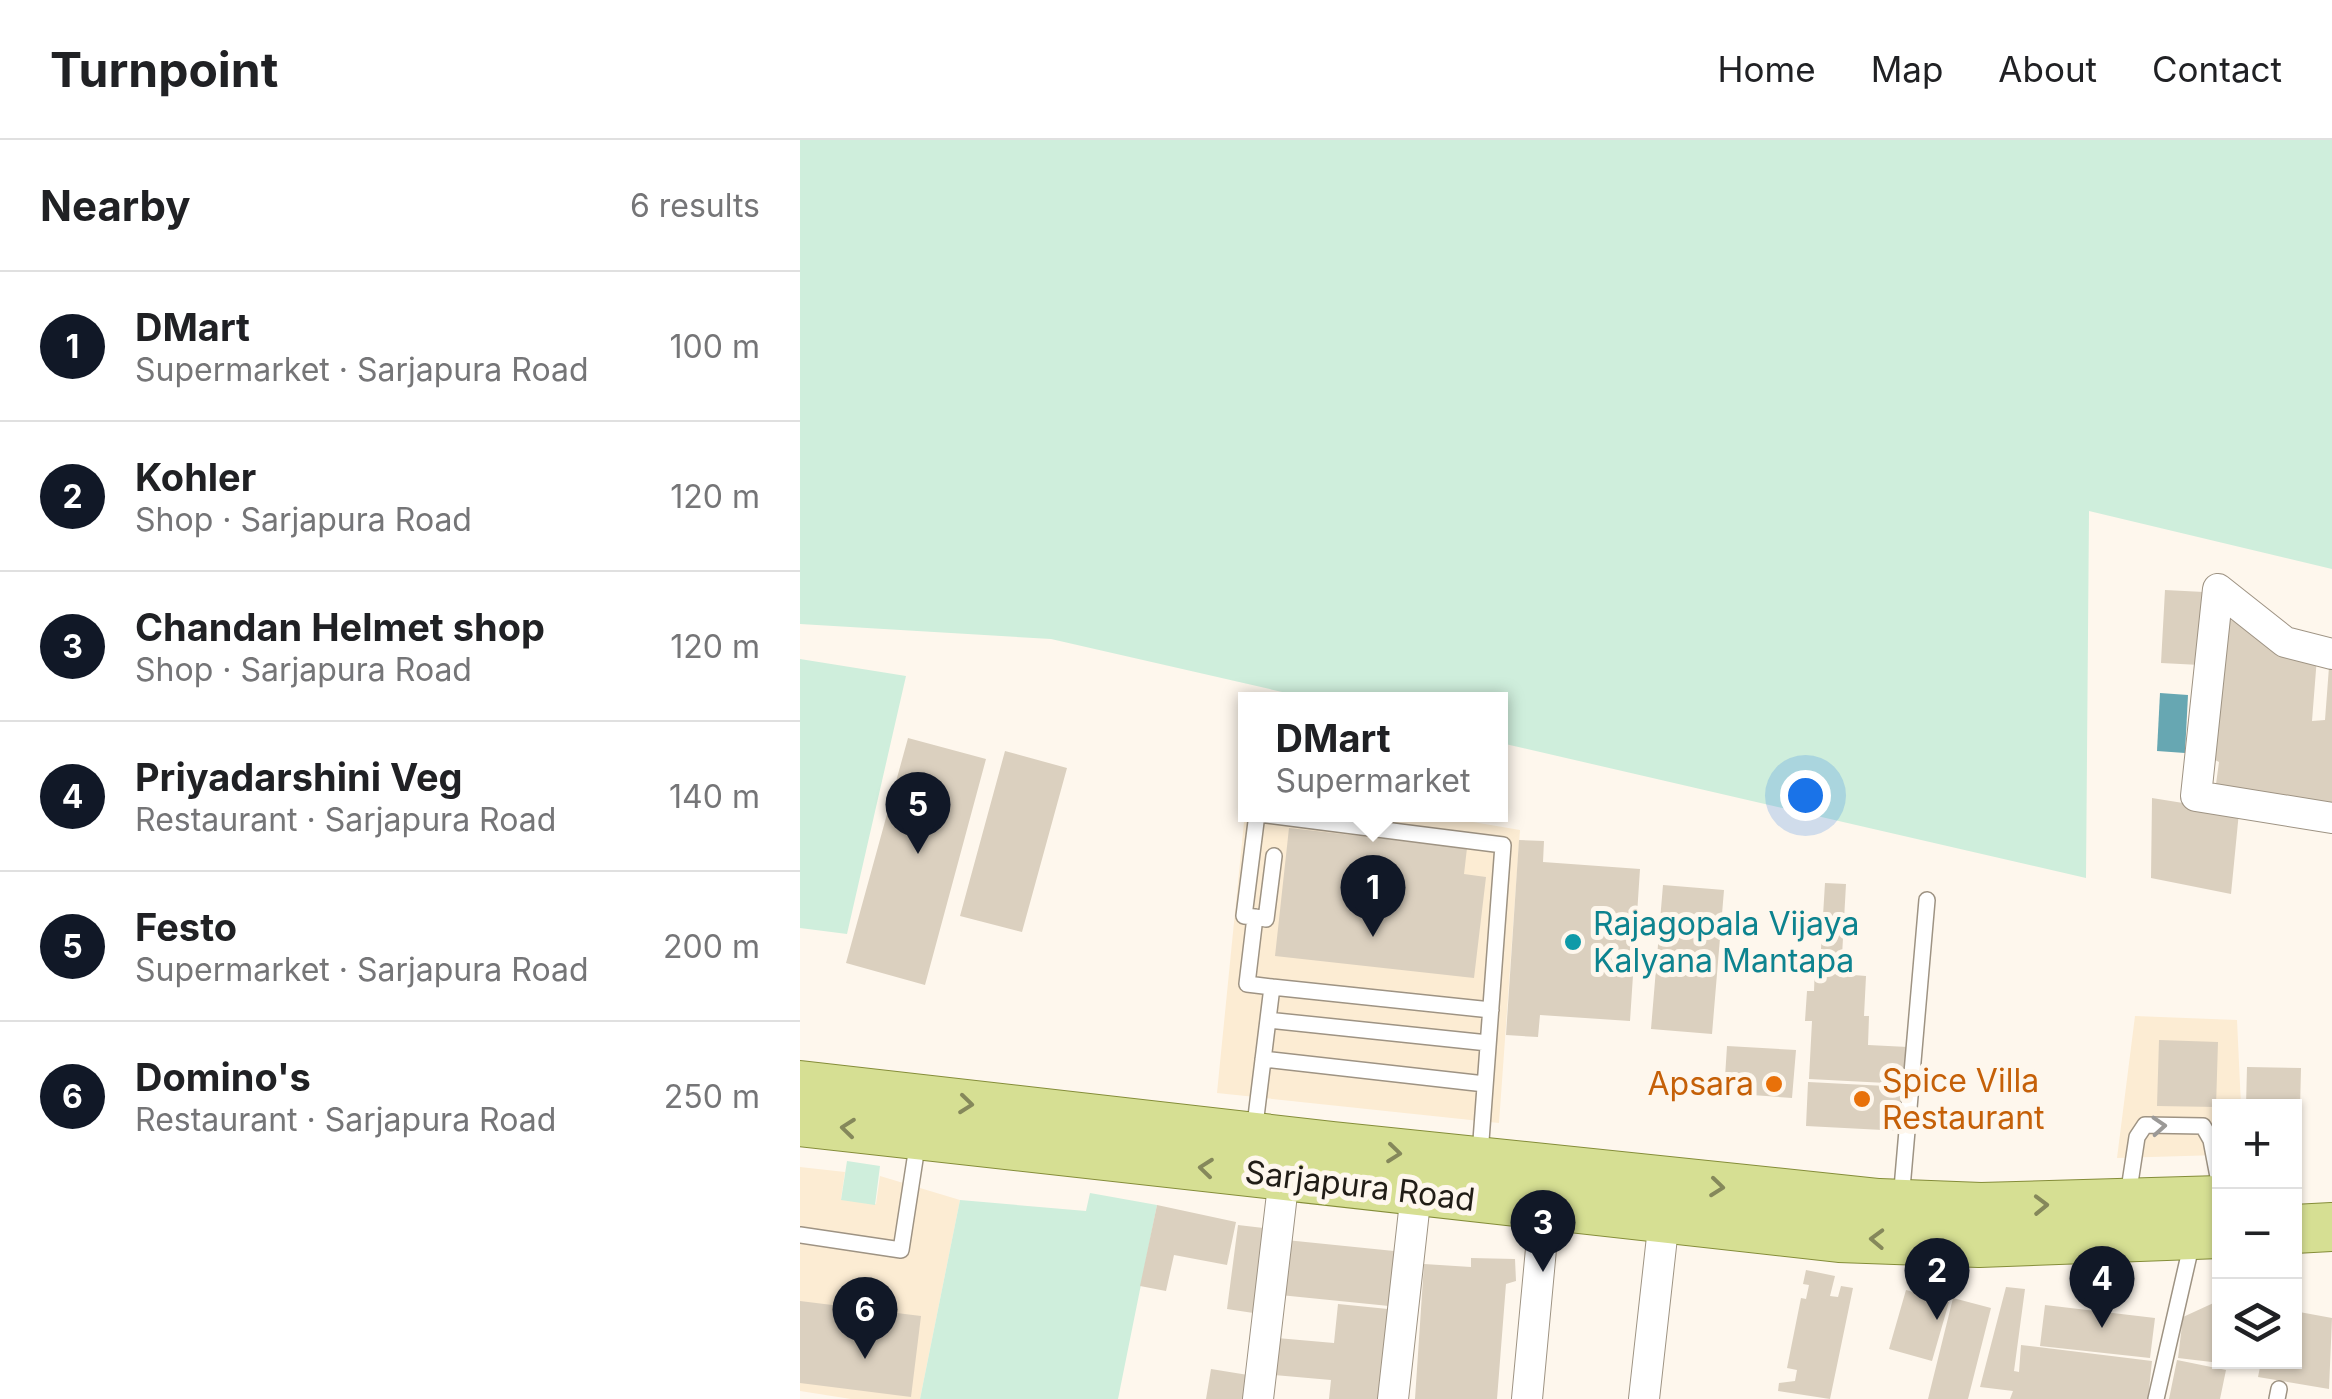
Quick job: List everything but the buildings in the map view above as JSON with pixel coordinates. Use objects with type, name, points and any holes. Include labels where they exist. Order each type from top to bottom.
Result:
[{"type":"main road","name":"Sarjapura Road","points":[[800,1086],[1253,1137],[1315,1168],[1416,1193],[1838,1238],[1980,1225],[2127,1205],[2211,1223]]},
{"type":"main road","name":"Sarjapura Road","points":[[800,1122],[918,1136],[1315,1168],[1479,1162],[1901,1204],[1980,1225],[2211,1223]]},
{"type":"main road","points":[[2302,1196],[2332,1194]]},
{"type":"main road","points":[[2302,1229],[2332,1227]]},
{"type":"street","points":[[2332,654],[2286,642],[2218,589],[2196,796],[2332,818]]},
{"type":"street","points":[[1258,1399],[1315,1168]]},
{"type":"street","points":[[1393,1399],[1416,1193]]},
{"type":"street","points":[[1527,1399],[1545,1206]]},
{"type":"street","points":[[1644,1399],[1664,1219]]},
{"type":"lane","points":[[1256,822],[1244,916],[1266,919],[1274,856]]},
{"type":"lane","points":[[1318,822],[1503,846],[1479,1162]]},
{"type":"lane","points":[[1901,1204],[1927,900]]},
{"type":"lane","points":[[1255,917],[1248,984],[1491,1010]]},
{"type":"lane","points":[[1253,1137],[1272,986]]},
{"type":"lane","points":[[1268,1020],[1488,1043]]},
{"type":"lane","points":[[1263,1059],[1485,1084]]},
{"type":"lane","points":[[2127,1205],[2137,1137],[2145,1125],[2204,1126],[2212,1145]]},
{"type":"lane","points":[[800,1235],[902,1250],[918,1136]]},
{"type":"lane","points":[[2156,1399],[2211,1223]]},
{"type":"shaded area","points":[[1244,822],[1473,822],[1520,830],[1499,1123],[1217,1093]]},
{"type":"shaded area","points":[[2135,1016],[2237,1020],[2241,1099],[2212,1099],[2212,1155],[2117,1158]]},
{"type":"shaded area","points":[[800,1167],[845,1172],[841,1199],[876,1204],[880,1176],[960,1200],[920,1399],[851,1399],[800,1391]]},
{"type":"green space","points":[[800,140],[2332,140],[2332,569],[2089,511],[2086,878],[1508,745],[1508,692],[1282,692],[1051,639],[800,624]]},
{"type":"green space","points":[[800,659],[906,676],[847,934],[800,928]]},
{"type":"green space","points":[[847,1161],[880,1166],[875,1205],[841,1200]]},
{"type":"green space","points":[[1090,1193],[1157,1205],[1118,1399],[920,1399],[960,1200],[1086,1211]]},
{"type":"water","points":[[2160,693],[2188,695],[2185,753],[2157,751]]},
{"type":"place","name":"Festo","points":[[918,854]]},
{"type":"place","name":"DMart","points":[[1373,937]]},
{"type":"place","name":"Rajagopala Vijaya Kalyana Mantapa","points":[[1573,942]]},
{"type":"place","name":"Apsara","points":[[1774,1084]]},
{"type":"place","name":"Spice Villa Restaurant","points":[[1862,1099]]},
{"type":"place","name":"Chandan Helmet shop","points":[[1543,1272]]},
{"type":"place","name":"Kohler","points":[[1937,1320]]},
{"type":"place","name":"Priyadarshini Veg","points":[[2102,1328]]},
{"type":"place","name":"Domino's","points":[[865,1359]]}]
